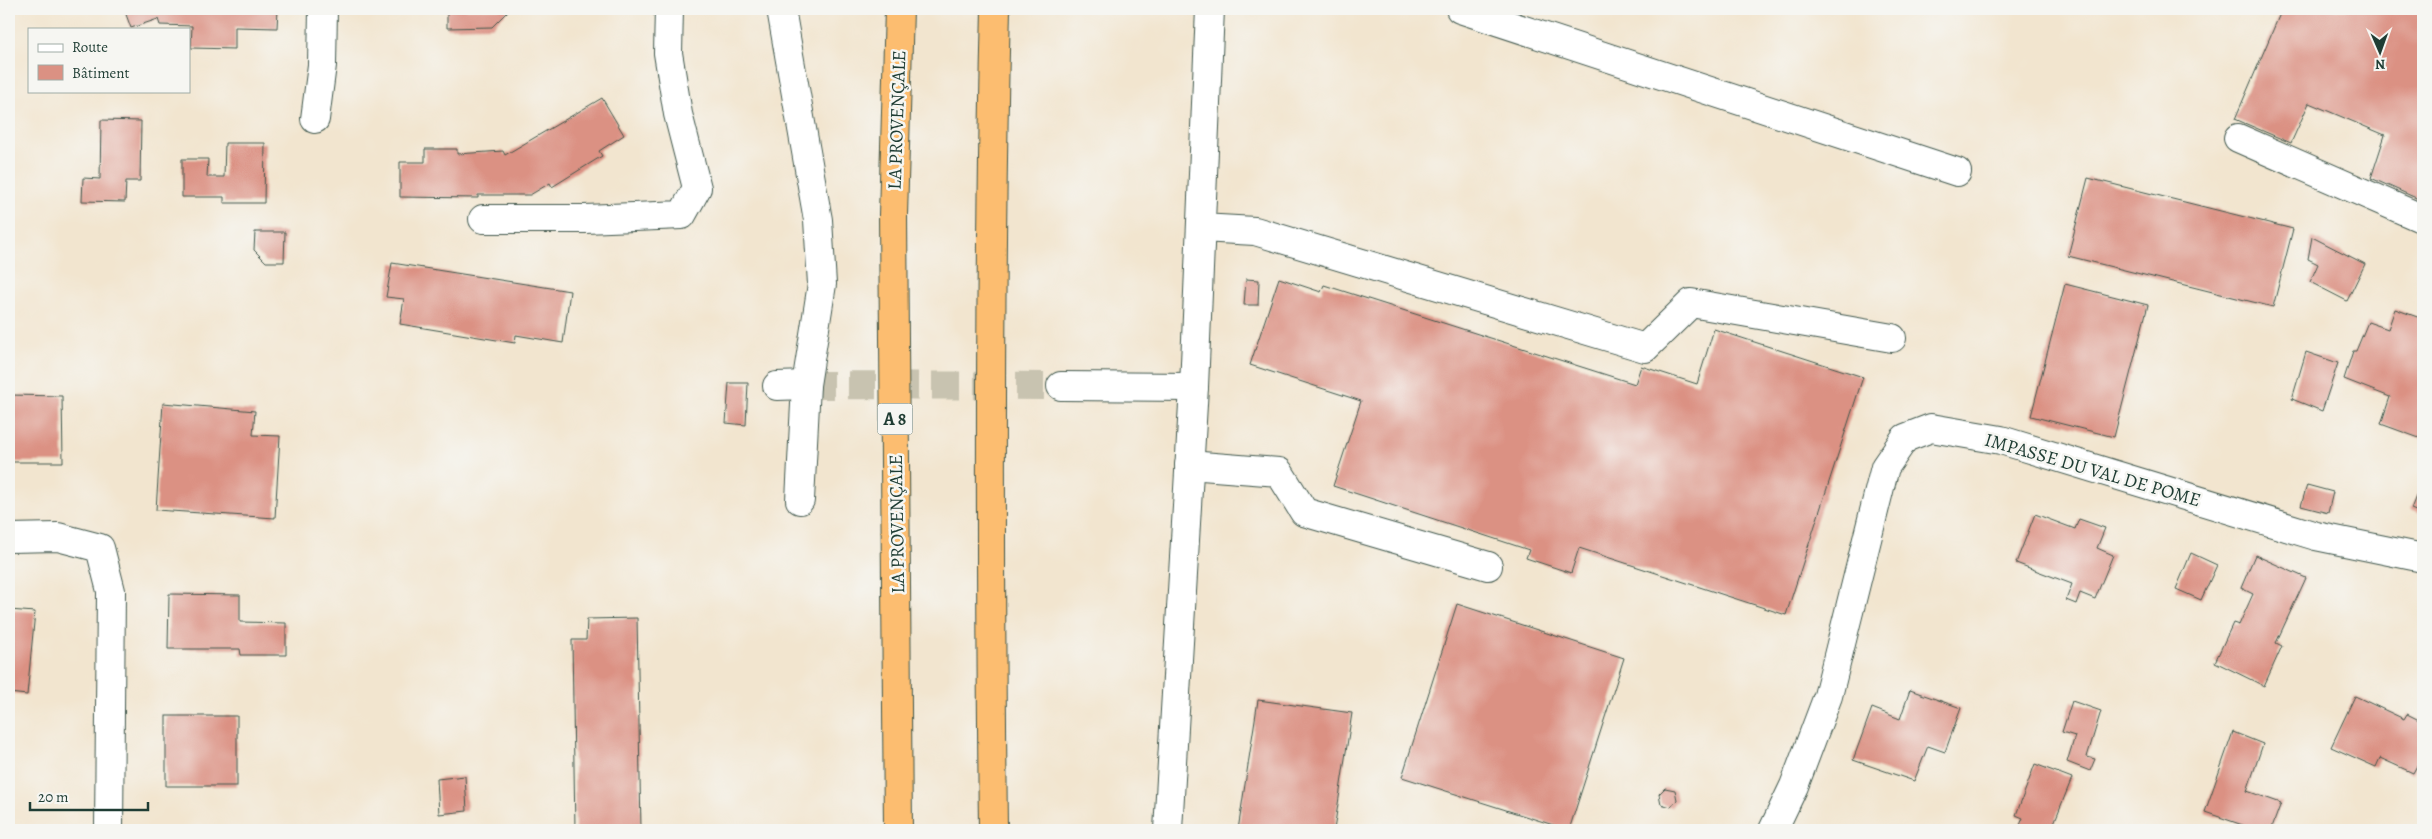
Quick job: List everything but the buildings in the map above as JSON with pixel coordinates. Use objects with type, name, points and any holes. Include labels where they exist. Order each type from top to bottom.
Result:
[{"type":"highway","name":"LA PROVENÇALE","points":[[898,830],[893,215],[899,9]]},
{"type":"highway","points":[[992,830],[989,503],[990,246],[996,9]]},
{"type":"street","points":[[315,119],[322,66],[323,9]]},
{"type":"street","points":[[483,219],[585,219],[682,215],[697,188],[678,114],[668,53],[669,9]]},
{"type":"street","points":[[782,9],[818,220],[822,284],[806,385],[800,500]]},
{"type":"street","points":[[1168,830],[1194,387],[1210,9]]},
{"type":"street","points":[[1460,9],[1957,172]]},
{"type":"street","points":[[2238,138],[2423,219]]},
{"type":"street","points":[[1200,228],[1255,231],[1645,348],[1692,303],[1892,338]]},
{"type":"street","points":[[777,386],[806,385]]},
{"type":"street","points":[[1061,386],[1194,387]]},
{"type":"street","name":"IMPASSE DU VAL DE POME","points":[[1772,830],[1794,786],[1828,696],[1885,467],[1905,438],[1930,428],[2001,440],[2316,536],[2423,558]]},
{"type":"street","points":[[1189,466],[1279,472],[1304,512],[1488,566]]},
{"type":"street","points":[[9,538],[58,537],[100,548],[111,591],[109,830]]},
{"type":"tunnel","points":[[806,385],[1061,386]]}]
